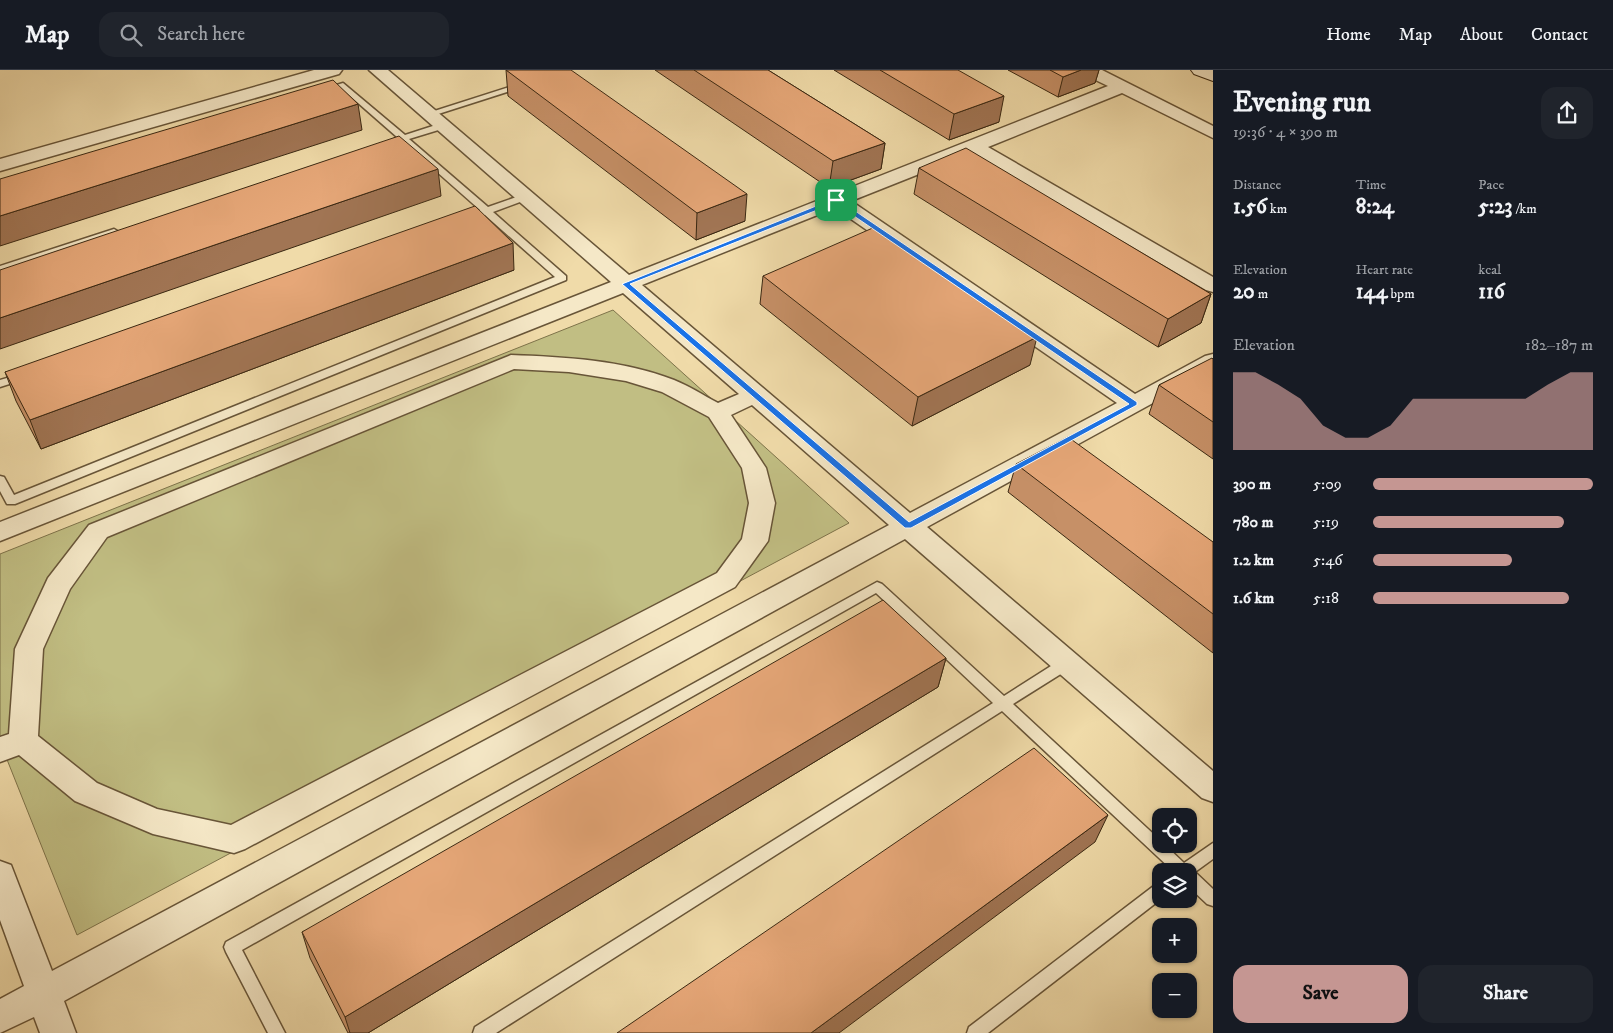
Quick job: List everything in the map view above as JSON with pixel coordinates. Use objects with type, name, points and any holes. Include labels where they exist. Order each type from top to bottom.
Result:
[{"type":"main road","points":[[1200,70],[1213,76]]},
{"type":"street","points":[[0,165],[333,70]]},
{"type":"street","points":[[378,70],[1213,789]]},
{"type":"street","points":[[1089,70],[1213,133]]},
{"type":"street","points":[[0,532],[1122,87]]},
{"type":"street","points":[[973,146],[1213,286]]},
{"type":"street","points":[[836,200],[1134,404]]},
{"type":"street","points":[[511,362],[557,363],[618,372],[664,384],[717,412],[754,468],[762,503],[755,541],[726,580],[234,840],[153,821],[86,792],[12,746],[29,649],[58,585],[98,531],[511,362],[562,344]]},
{"type":"street","points":[[0,1017],[1213,361]]},
{"type":"street","points":[[717,412],[756,395]]},
{"type":"street","points":[[0,875],[58,1033]]},
{"type":"lane","points":[[385,144],[404,138],[436,120],[528,84]]},
{"type":"lane","points":[[0,480],[11,501],[562,278],[343,85],[314,93]]},
{"type":"lane","points":[[468,218],[525,197]]},
{"type":"lane","points":[[0,269],[122,229]]},
{"type":"lane","points":[[0,384],[37,371]]},
{"type":"lane","points":[[277,1033],[232,947],[877,587],[1175,863]]},
{"type":"lane","points":[[481,1033],[1067,663]]},
{"type":"lane","points":[[1195,863],[1213,850]]},
{"type":"lane","points":[[1197,884],[1213,899]]},
{"type":"lane","points":[[975,1033],[1152,897]]},
{"type":"shaded area","points":[[613,310],[849,523],[77,935],[0,742],[0,554]]},
{"type":"building","points":[[506,70],[571,70],[747,194],[697,213]]},
{"type":"building","points":[[694,70],[768,70],[885,143],[833,161]]},
{"type":"building","points":[[880,70],[958,70],[1004,96],[954,114]]},
{"type":"building","points":[[1050,70],[1081,70],[1063,77]]},
{"type":"building","points":[[333,80],[358,104],[0,216],[0,179]]},
{"type":"building","points":[[399,136],[438,169],[0,318],[0,270]]},
{"type":"building","points":[[966,148],[1211,294],[1168,319],[919,168]]},
{"type":"building","points":[[475,206],[513,243],[30,420],[5,372]]},
{"type":"building","points":[[875,227],[1037,337],[918,397],[763,276]]},
{"type":"building","points":[[1213,359],[1213,422],[1159,385]]},
{"type":"building","points":[[1068,437],[1213,542],[1213,614],[1016,464]]},
{"type":"building","points":[[883,600],[946,658],[345,1017],[302,932]]},
{"type":"building","points":[[1034,748],[1108,815],[811,1033],[617,1033]]},
{"type":"route","points":[[836,200],[1134,404],[908,526],[626,284],[836,200]]}]
